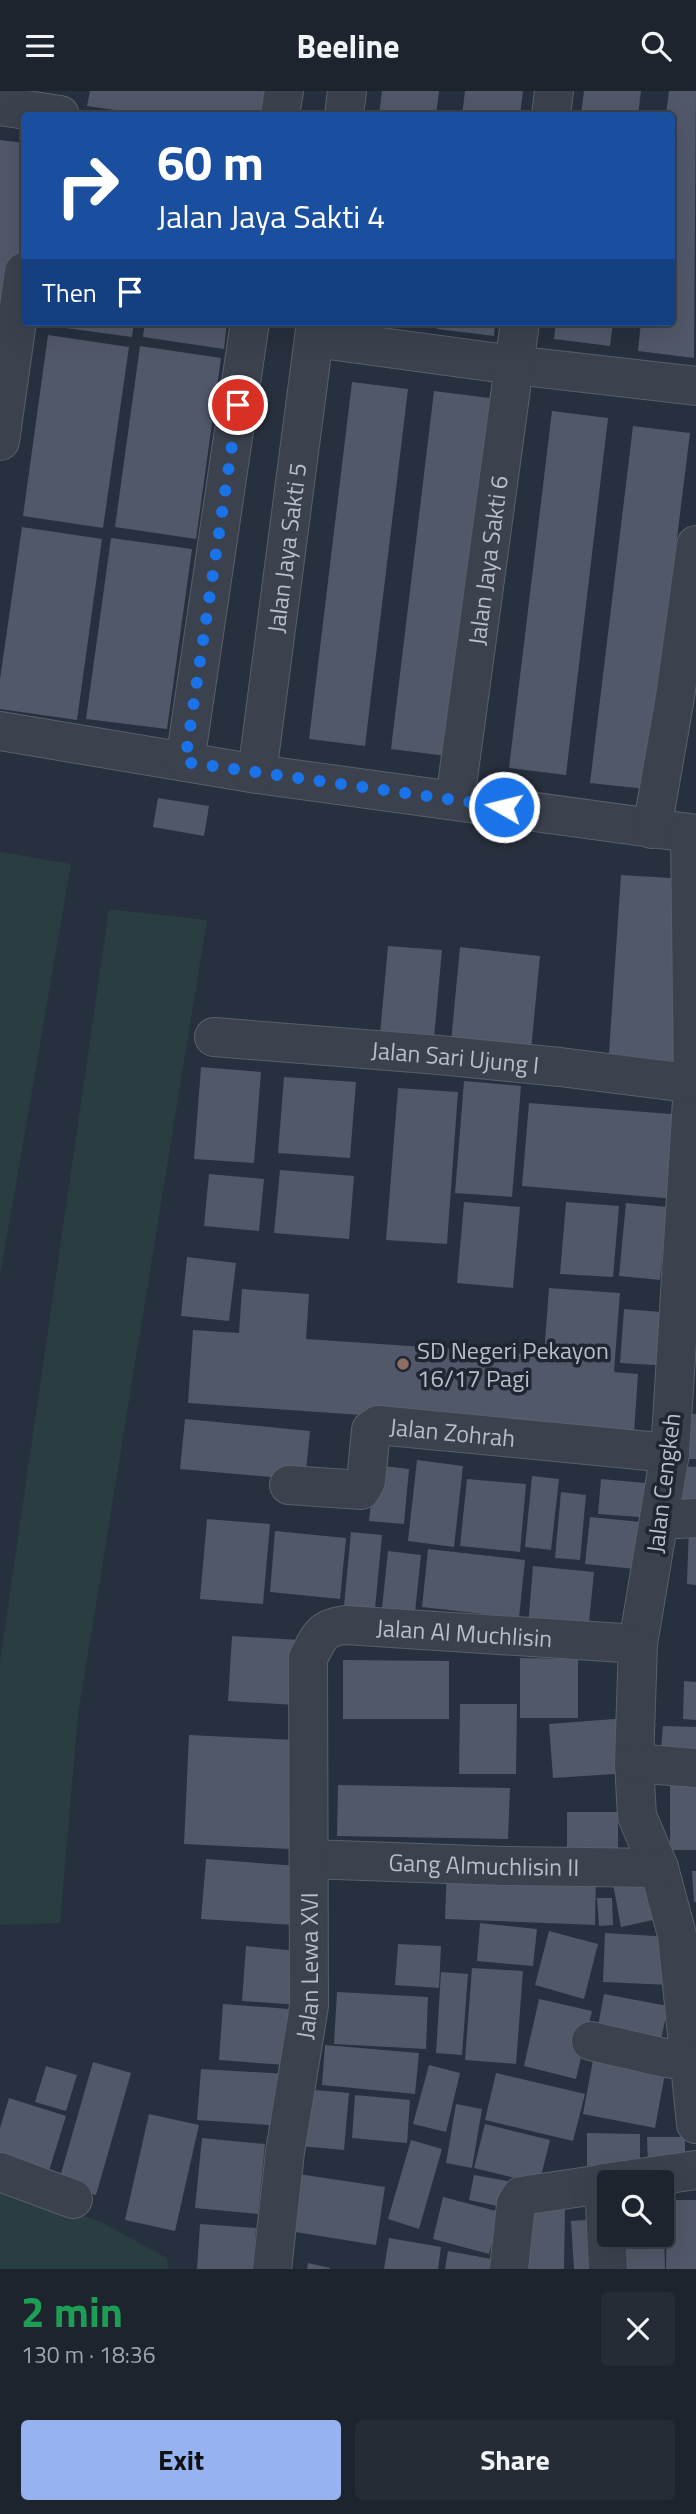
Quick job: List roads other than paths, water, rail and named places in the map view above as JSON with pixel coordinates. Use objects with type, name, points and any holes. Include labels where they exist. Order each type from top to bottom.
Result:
[{"type":"street","points":[[281,112],[284,91]]},
{"type":"street","points":[[344,112],[347,91]]},
{"type":"street","points":[[551,112],[554,91]]},
{"type":"street","points":[[0,106],[51,109]]},
{"type":"street","points":[[0,441],[21,293]]},
{"type":"street","points":[[185,762],[249,326]]},
{"type":"street","name":"Jalan Jaya Sakti 6","points":[[455,800],[519,326]]},
{"type":"street","points":[[315,330],[514,365],[696,387]]},
{"type":"street","name":"Jalan Jaya Sakti 5","points":[[257,774],[315,330]]},
{"type":"street","points":[[652,829],[696,545]]},
{"type":"street","points":[[0,731],[257,774],[693,834]]},
{"type":"street","name":"Jalan Cengkeh","points":[[693,834],[695,1084],[688,1281],[670,1453],[678,1519],[638,1644],[634,1763],[637,1816],[659,1868],[677,1935],[691,2040],[696,2124]]},
{"type":"street","name":"Jalan Sari Ujung I","points":[[214,1037],[453,1056],[695,1084]]},
{"type":"street","name":"Jalan Zohrah","points":[[289,1485],[361,1490],[366,1481],[371,1430],[377,1425],[670,1453]]},
{"type":"street","name":"Jalan Al Muchlisin","points":[[308,1658],[319,1637],[329,1627],[345,1625],[638,1644]]},
{"type":"street","name":"Jalan Lewa XVI","points":[[272,2269],[285,2152],[309,2006],[308,1658]]},
{"type":"street","points":[[634,1763],[696,1768]]},
{"type":"street","name":"Gang Almuchlisin II","points":[[309,1859],[659,1868]]},
{"type":"street","points":[[591,2041],[664,2058],[691,2040]]},
{"type":"street","points":[[674,2173],[696,2170]]},
{"type":"street","points":[[0,2172],[73,2199]]},
{"type":"street","points":[[509,2269],[517,2199],[527,2195],[597,2185]]},
{"type":"street","points":[[608,2247],[608,2269]]},
{"type":"place","name":"SD Negeri Pekayon 16/17 Pagi","points":[[403,1364]]}]
